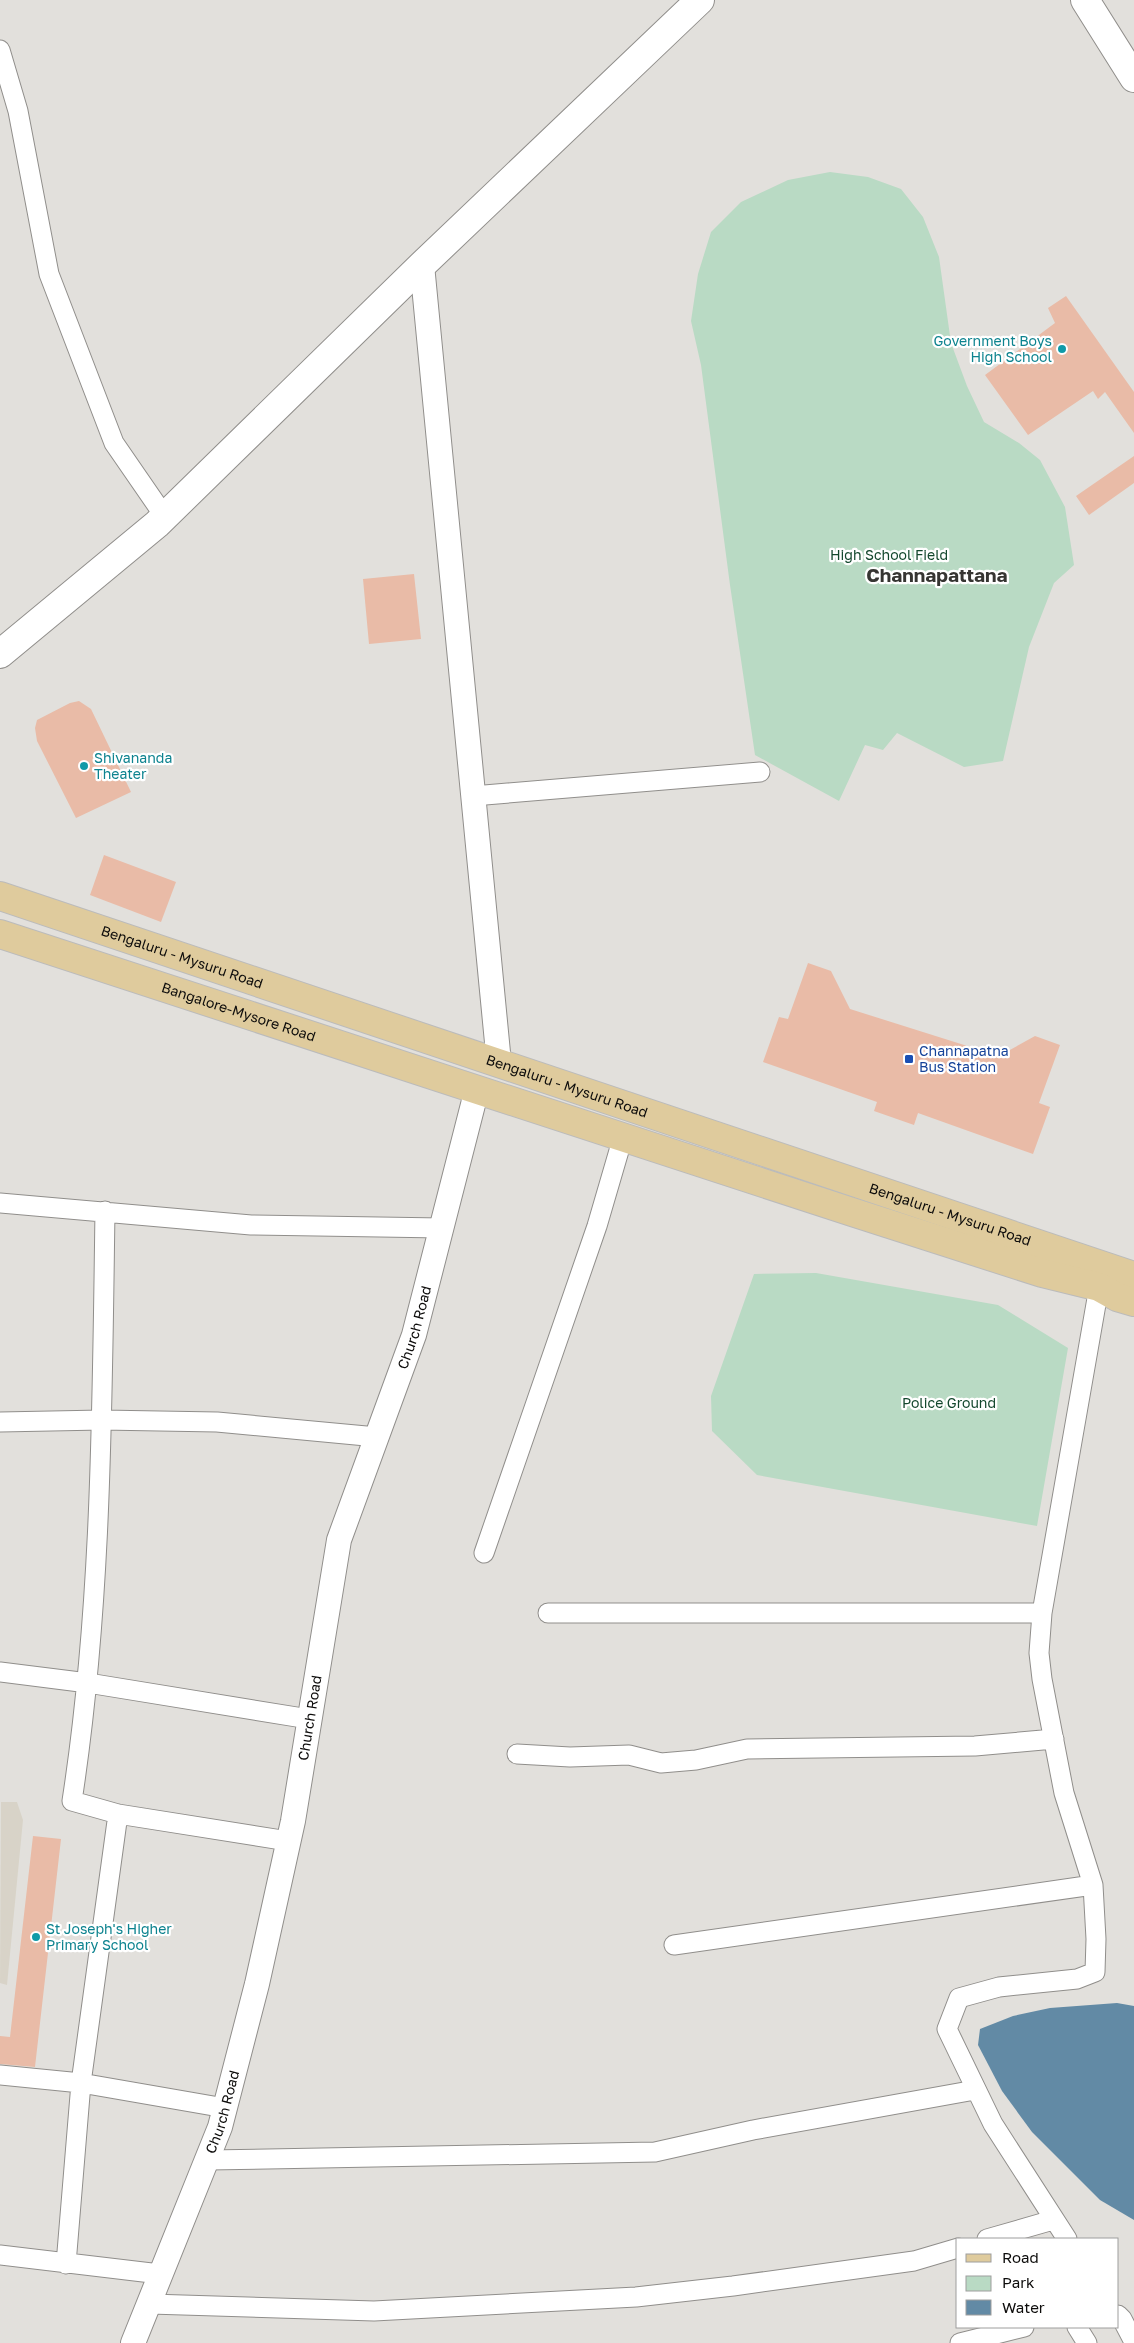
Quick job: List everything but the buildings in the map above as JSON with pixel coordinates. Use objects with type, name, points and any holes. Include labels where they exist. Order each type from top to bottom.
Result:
[{"type":"main road","points":[[0,654],[165,517],[422,266],[700,0]]},
{"type":"main road","points":[[1085,0],[1134,78]]},
{"type":"main road","name":"Bengaluru - Mysuru Road","points":[[0,896],[709,1133],[1046,1260],[1117,1297],[1134,1302]]},
{"type":"main road","name":"Bangalore-Mysore Road","points":[[0,934],[477,1089]]},
{"type":"main road","name":"Bengaluru - Mysuru Road","points":[[477,1089],[700,1162],[1046,1260],[1134,1276]]},
{"type":"main road","points":[[700,1162],[709,1133]]},
{"type":"street","points":[[0,50],[18,111],[49,274],[114,444],[165,517]]},
{"type":"street","points":[[422,266],[499,1063]]},
{"type":"street","points":[[473,796],[760,772]]},
{"type":"street","name":"Church Road","points":[[133,2343],[208,2160],[225,2108],[257,1984],[288,1841],[339,1540],[414,1335],[477,1089]]},
{"type":"street","points":[[484,1553],[597,1226],[622,1137]]},
{"type":"street","points":[[0,1203],[251,1225],[442,1228]]},
{"type":"street","points":[[105,1211],[102,1420],[88,1683],[72,1801],[118,1814],[288,1841]]},
{"type":"street","points":[[1066,2238],[993,2124],[947,2029],[959,1998],[999,1987],[1077,1979],[1095,1972],[1096,1939],[1093,1885],[1064,1793],[1040,1661],[1042,1613],[1099,1287]]},
{"type":"street","points":[[0,1422],[102,1420],[217,1422],[377,1437]]},
{"type":"street","points":[[548,1612],[1042,1613]]},
{"type":"street","points":[[0,1672],[88,1683],[309,1718]]},
{"type":"street","points":[[517,1754],[570,1757],[629,1754],[661,1763],[696,1760],[747,1748],[975,1746],[1054,1739]]},
{"type":"street","points":[[66,2264],[81,2083],[118,1814]]},
{"type":"street","points":[[674,1944],[1093,1885]]},
{"type":"street","points":[[0,2075],[81,2083],[225,2108]]},
{"type":"street","points":[[208,2160],[655,2152],[752,2130],[975,2090]]},
{"type":"street","points":[[991,2238],[1054,2220]]},
{"type":"street","points":[[150,2304],[374,2311],[636,2297],[914,2261],[956,2249]]},
{"type":"street","points":[[0,2255],[160,2274]]},
{"type":"street","points":[[1119,2316],[1134,2342]]},
{"type":"street","points":[[963,2343],[1020,2328]]},
{"type":"street","points":[[1077,2328],[1087,2343]]},
{"type":"shaded area","points":[[1,1802],[17,1802],[23,1820],[7,1985],[0,1983]]},
{"type":"green space","name":"High School Field","points":[[830,172],[868,177],[901,189],[923,217],[939,257],[951,343],[967,386],[984,422],[1019,443],[1040,460],[1065,507],[1074,565],[1054,583],[1029,647],[1003,761],[964,767],[897,733],[883,750],[865,745],[839,801],[755,755],[701,365],[691,321],[698,274],[711,232],[741,202],[788,180]]},
{"type":"green space","name":"Police Ground","points":[[816,1273],[998,1305],[1068,1348],[1037,1526],[757,1475],[712,1431],[711,1396],[754,1274]]},
{"type":"water","points":[[1117,2003],[1134,2006],[1134,2220],[1100,2200],[1032,2132],[1002,2091],[978,2045],[980,2029],[1013,2016],[1050,2008]]},
{"type":"place","name":"Government Boys High School","points":[[1062,349]]},
{"type":"place","name":"Shivananda Theater","points":[[84,766]]},
{"type":"place","name":"Channapatna Bus Station","points":[[909,1059]]},
{"type":"place","name":"St Joseph's Higher Primary School","points":[[36,1937]]},
{"type":"district","name":"Channapattana","points":[[937,575]]}]
